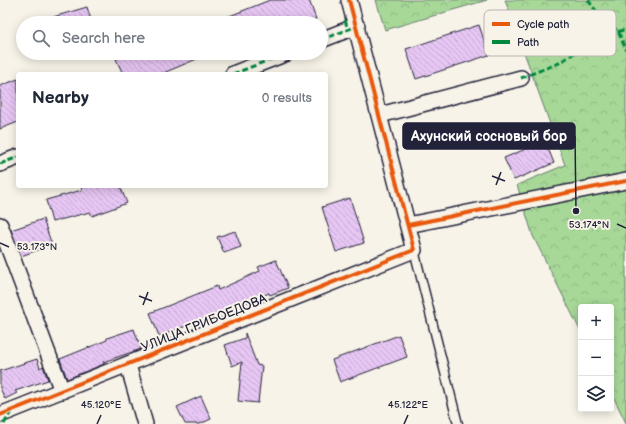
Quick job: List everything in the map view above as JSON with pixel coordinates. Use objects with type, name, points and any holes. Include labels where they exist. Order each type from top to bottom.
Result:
[{"type":"street","points":[[349,0],[357,26],[414,250]]},
{"type":"street","points":[[328,37],[357,26]]},
{"type":"street","points":[[238,72],[269,60]]},
{"type":"street","points":[[380,115],[521,78]]},
{"type":"street","points":[[0,164],[16,158]]},
{"type":"street","points":[[408,225],[626,181]]},
{"type":"street","points":[[0,225],[62,391]]},
{"type":"street","name":"УЛИЦА ГРИБОЕДОВА","points":[[0,414],[128,365],[414,250]]},
{"type":"street","points":[[128,365],[145,424]]},
{"type":"lane","points":[[414,250],[458,424]]},
{"type":"green space","points":[[376,0],[487,0],[385,30]]},
{"type":"green space","points":[[505,0],[626,0],[626,423],[614,398],[614,304],[578,304],[578,326],[533,236],[517,185],[565,165],[525,56],[616,56],[616,10],[509,10]]},
{"type":"building","points":[[270,0],[309,0],[315,16],[230,16]]},
{"type":"building","points":[[87,7],[90,16],[57,16]]},
{"type":"building","points":[[479,25],[484,40],[484,56],[486,56],[416,79],[406,49]]},
{"type":"building","points":[[116,60],[194,60],[166,72],[122,72]]},
{"type":"building","points":[[16,80],[16,123],[0,129],[0,86]]},
{"type":"building","points":[[545,141],[554,163],[514,180],[504,158]]},
{"type":"building","points":[[82,188],[121,188],[127,203],[92,216],[90,212],[52,222],[46,200],[82,190]]},
{"type":"building","points":[[350,198],[364,243],[336,252],[322,207]]},
{"type":"building","points":[[43,219],[52,245],[21,256],[11,230]]},
{"type":"building","points":[[235,231],[241,247],[224,253],[217,237]]},
{"type":"building","points":[[276,260],[288,288],[270,295],[269,293],[200,323],[200,321],[159,336],[150,313],[217,286],[218,290],[260,271],[258,267]]},
{"type":"building","points":[[134,329],[141,349],[103,362],[104,364],[67,379],[60,359],[107,340],[107,338]]},
{"type":"building","points":[[245,333],[257,365],[262,366],[258,403],[238,401],[242,362],[232,366],[225,345],[245,338]]},
{"type":"building","points":[[399,335],[407,357],[340,382],[332,360]]},
{"type":"building","points":[[37,359],[40,368],[43,366],[48,380],[15,391],[17,393],[5,399],[0,388],[0,371]]},
{"type":"building","points":[[201,396],[211,419],[200,424],[185,424],[177,407]]},
{"type":"marked path","points":[[588,0],[595,10]]},
{"type":"marked path","points":[[345,20],[348,30]]},
{"type":"marked path","points":[[328,37],[357,26]]},
{"type":"marked path","points":[[616,32],[626,29]]},
{"type":"marked path","points":[[616,30],[626,50]]},
{"type":"marked path","points":[[521,78],[559,63],[570,56]]},
{"type":"marked path","points":[[238,72],[269,60]]},
{"type":"marked path","points":[[0,164],[16,158]]},
{"type":"marked path","points":[[4,424],[12,410]]},
{"type":"cycle path","points":[[0,415],[414,250],[349,0]]},
{"type":"cycle path","points":[[408,225],[626,181]]},
{"type":"place","name":"Ахунский сосновый бор","points":[[576,211]]}]
